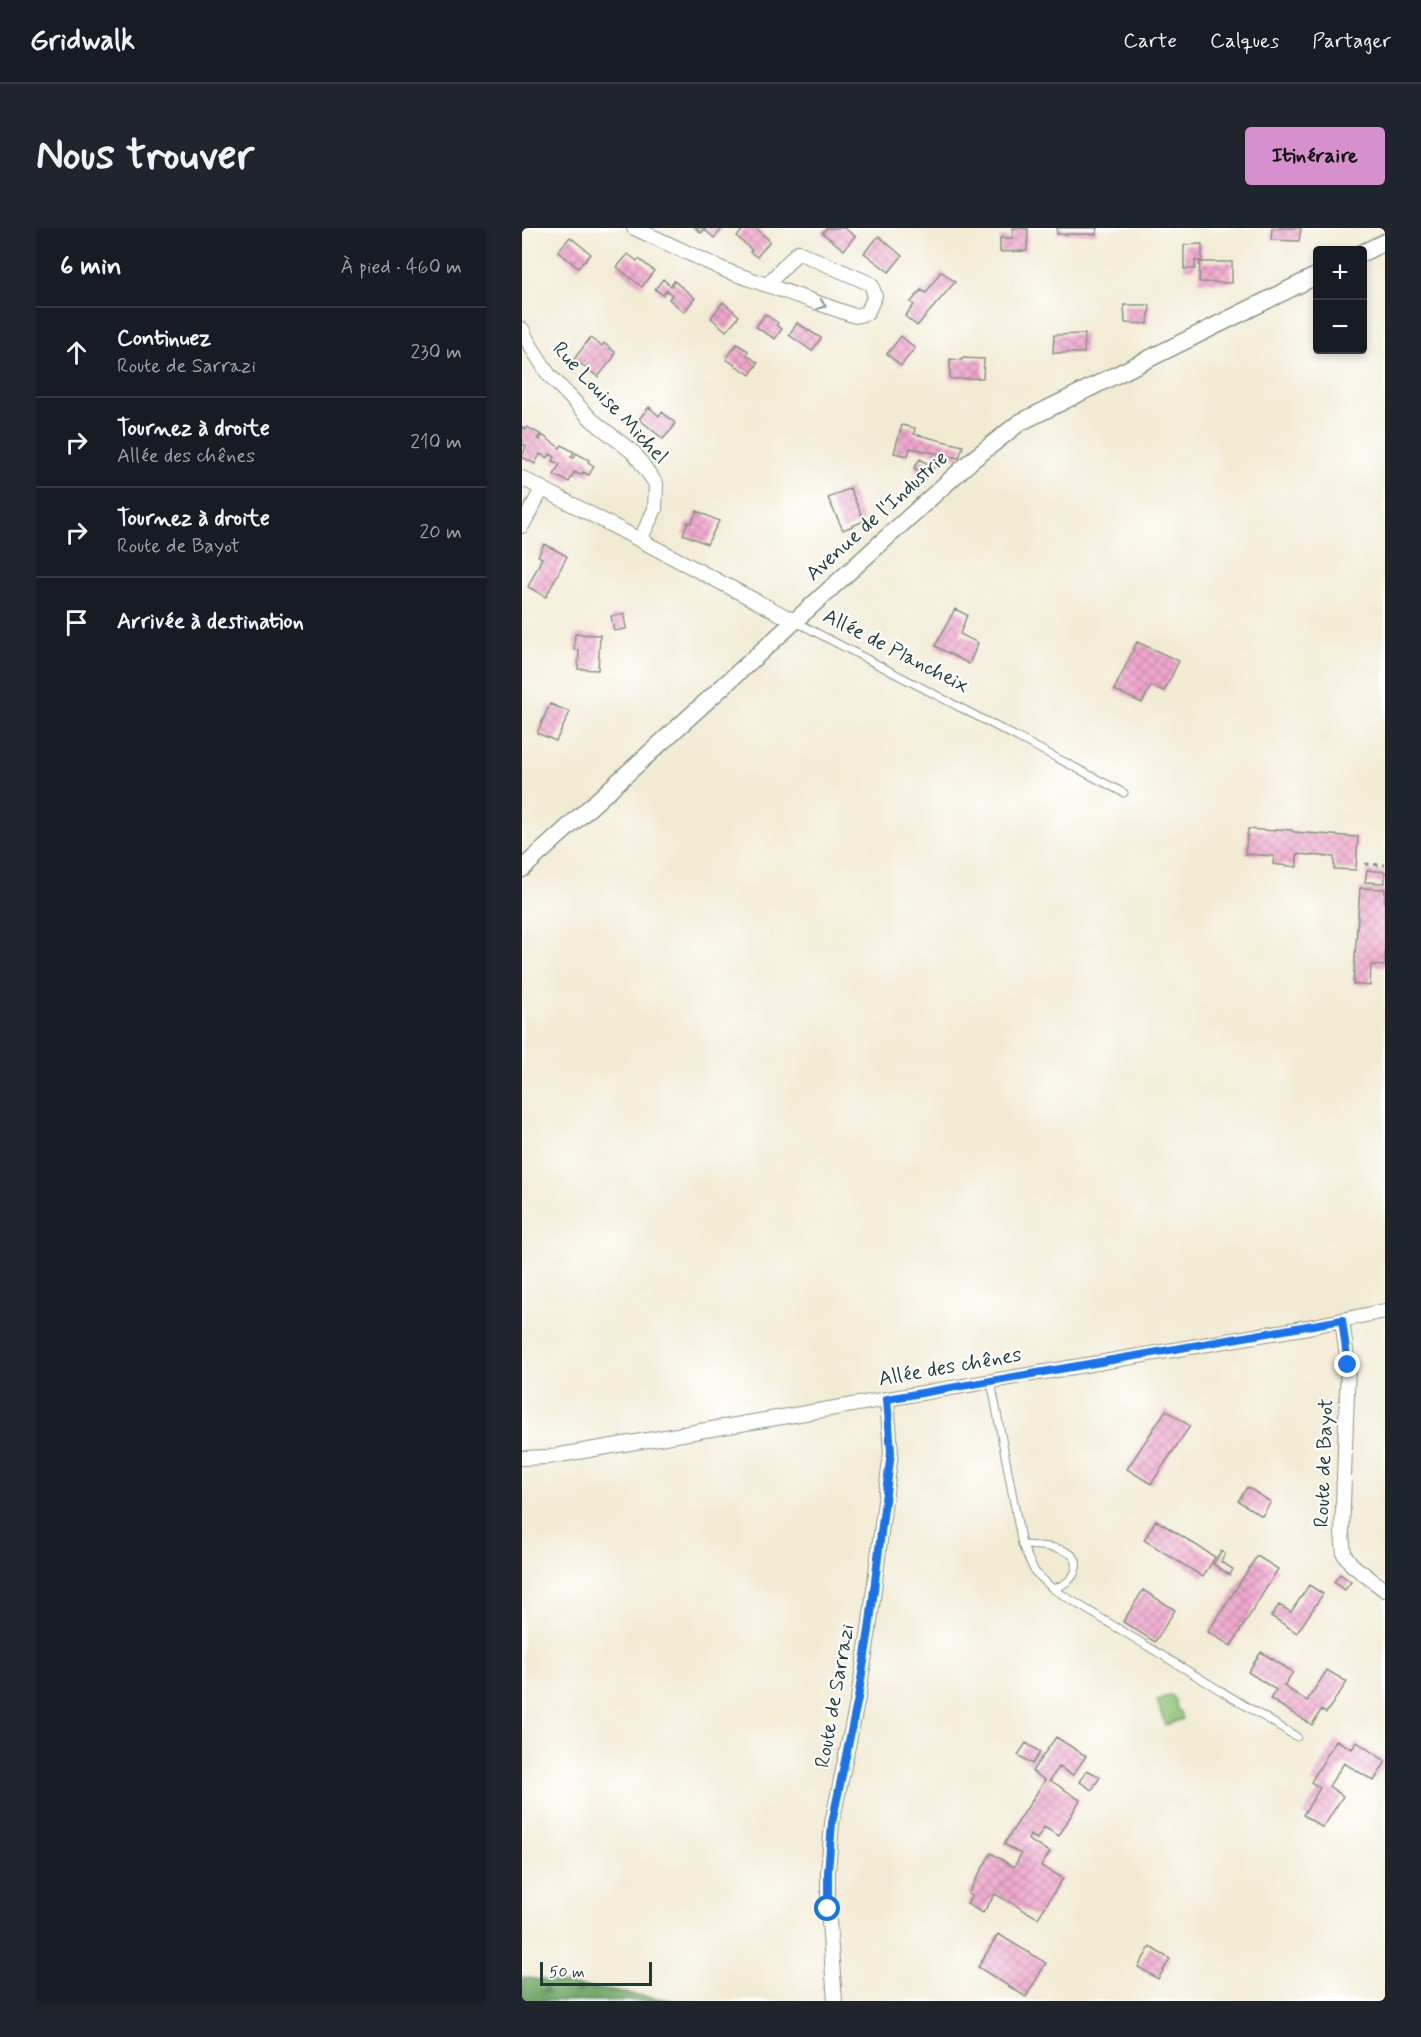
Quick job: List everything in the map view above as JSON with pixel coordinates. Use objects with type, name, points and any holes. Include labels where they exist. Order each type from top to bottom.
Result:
[{"type":"street","points":[[634,228],[727,271],[855,316],[867,313],[875,296],[872,284],[798,252],[767,285]]},
{"type":"street","points":[[1367,251],[1385,242]]},
{"type":"street","name":"Avenue de l'Industrie","points":[[522,869],[971,461],[1019,423],[1313,277]]},
{"type":"street","name":"Rue Louise Michel","points":[[522,329],[549,375],[592,420],[635,454],[656,484],[655,509],[640,540]]},
{"type":"street","name":"Allée de Plancheix","points":[[522,478],[794,621]]},
{"type":"street","points":[[522,526],[542,489]]},
{"type":"street","name":"Allée des chênes","points":[[522,1458],[548,1457],[1385,1311]]},
{"type":"street","name":"Route de Bayot","points":[[1342,1320],[1348,1365],[1342,1533],[1344,1554],[1352,1565],[1385,1590]]},
{"type":"street","name":"Route de Sarrazi","points":[[835,2001],[828,1909],[832,1823],[858,1698],[869,1630],[891,1452],[887,1399]]},
{"type":"lane","name":"Allée de Plancheix","points":[[794,621],[1124,793]]},
{"type":"lane","points":[[991,1381],[1022,1545],[1035,1572],[1053,1589],[1297,1737]]},
{"type":"lane","points":[[1022,1545],[1058,1548],[1073,1555],[1077,1562],[1076,1571],[1068,1582],[1053,1589]]},
{"type":"path","points":[[1365,864],[1385,865]]},
{"type":"green space","points":[[1170,1695],[1174,1697],[1183,1719],[1165,1725],[1157,1700]]},
{"type":"green space","points":[[522,1977],[676,2001],[522,2001]]},
{"type":"building","points":[[695,228],[723,228],[714,238],[704,229],[701,233]]},
{"type":"building","points":[[744,228],[756,228],[770,241],[757,257],[737,237]]},
{"type":"building","points":[[827,228],[844,228],[855,236],[844,250],[822,233]]},
{"type":"building","points":[[1013,228],[1028,229],[1027,251],[1000,252],[1000,238],[1013,238]]},
{"type":"building","points":[[1057,228],[1097,228],[1096,234],[1057,234]]},
{"type":"building","points":[[1272,228],[1301,228],[1299,241],[1271,240]]},
{"type":"building","points":[[879,236],[902,256],[889,272],[864,253]]},
{"type":"building","points":[[570,237],[591,254],[578,268],[558,251]]},
{"type":"building","points":[[1202,244],[1202,261],[1195,261],[1195,269],[1184,269],[1184,245]]},
{"type":"building","points":[[628,254],[637,261],[639,259],[654,271],[642,287],[617,267]]},
{"type":"building","points":[[1200,262],[1232,262],[1232,283],[1199,282]]},
{"type":"building","points":[[941,271],[955,282],[917,326],[905,316],[914,305],[911,302],[921,290],[926,293]]},
{"type":"building","points":[[663,279],[671,286],[674,281],[695,298],[684,312],[669,299],[672,295],[667,290],[663,295],[655,289]]},
{"type":"building","points":[[723,302],[739,316],[726,331],[711,318]]},
{"type":"building","points":[[1124,305],[1150,305],[1148,324],[1125,323]]},
{"type":"building","points":[[765,314],[778,323],[776,325],[782,329],[775,339],[756,327]]},
{"type":"building","points":[[797,323],[821,338],[812,351],[789,335]]},
{"type":"building","points":[[1085,334],[1084,353],[1053,353],[1054,335]]},
{"type":"building","points":[[901,336],[915,348],[901,366],[887,354]]},
{"type":"building","points":[[590,338],[602,346],[604,343],[615,352],[614,357],[598,377],[574,359]]},
{"type":"building","points":[[737,344],[748,351],[746,354],[758,363],[750,375],[726,359]]},
{"type":"building","points":[[962,358],[984,359],[983,378],[950,379],[950,359],[962,360]]},
{"type":"building","points":[[649,407],[659,416],[662,412],[675,423],[663,439],[639,419]]},
{"type":"building","points":[[902,425],[915,428],[914,434],[963,446],[959,458],[910,448],[908,456],[894,453]]},
{"type":"building","points":[[522,427],[526,429],[527,427],[540,434],[537,439],[540,440],[542,435],[560,448],[562,445],[574,452],[571,457],[574,458],[576,453],[589,460],[588,462],[594,466],[589,475],[574,472],[569,482],[554,475],[560,464],[553,461],[555,457],[550,454],[548,458],[540,454],[535,464],[522,457],[526,446],[522,444]]},
{"type":"building","points":[[920,459],[934,468],[927,476],[914,468]]},
{"type":"building","points":[[850,488],[864,521],[843,530],[828,498]]},
{"type":"building","points":[[697,511],[719,521],[707,544],[683,534],[688,522],[691,523]]},
{"type":"building","points":[[544,544],[567,556],[546,597],[528,587],[542,558],[538,556]]},
{"type":"building","points":[[955,609],[967,615],[960,634],[978,643],[969,664],[935,646]]},
{"type":"building","points":[[624,614],[626,629],[614,631],[611,616]]},
{"type":"building","points":[[575,634],[600,635],[598,670],[578,669],[579,650],[574,650]]},
{"type":"building","points":[[1137,642],[1179,661],[1164,691],[1151,686],[1142,703],[1114,690]]},
{"type":"building","points":[[550,704],[570,712],[556,741],[537,733]]},
{"type":"building","points":[[1248,829],[1292,830],[1293,832],[1358,837],[1356,870],[1334,869],[1334,857],[1297,854],[1297,867],[1273,864],[1274,856],[1245,854]]},
{"type":"building","points":[[1367,870],[1385,872],[1385,883],[1365,882]]},
{"type":"building","points":[[1360,888],[1385,889],[1385,966],[1371,965],[1370,986],[1353,984]]},
{"type":"building","points":[[1166,1410],[1190,1426],[1151,1484],[1127,1469]]},
{"type":"building","points":[[1247,1487],[1271,1502],[1262,1516],[1238,1501]]},
{"type":"building","points":[[1156,1520],[1215,1557],[1203,1577],[1144,1540]]},
{"type":"building","points":[[1221,1551],[1225,1554],[1221,1562],[1233,1569],[1230,1575],[1213,1564]]},
{"type":"building","points":[[1257,1556],[1278,1569],[1231,1646],[1208,1632]]},
{"type":"building","points":[[1340,1574],[1351,1582],[1345,1590],[1334,1582]]},
{"type":"building","points":[[1309,1585],[1323,1594],[1297,1633],[1271,1616],[1279,1605],[1291,1612]]},
{"type":"building","points":[[1143,1590],[1175,1610],[1155,1642],[1123,1622]]},
{"type":"building","points":[[1261,1652],[1293,1672],[1284,1686],[1307,1701],[1327,1670],[1347,1682],[1326,1713],[1321,1710],[1312,1725],[1270,1699],[1276,1690],[1248,1672]]},
{"type":"building","points":[[1056,1737],[1086,1756],[1073,1775],[1059,1767],[1050,1780],[1080,1800],[1059,1836],[1044,1827],[1037,1839],[1030,1835],[1028,1840],[1050,1852],[1041,1866],[1063,1878],[1038,1918],[995,1894],[983,1913],[967,1904],[972,1896],[968,1894],[991,1853],[1014,1867],[1021,1854],[1004,1844],[1045,1780],[1032,1771]]},
{"type":"building","points":[[1336,1740],[1352,1749],[1357,1742],[1385,1763],[1374,1781],[1344,1763],[1329,1786],[1343,1796],[1323,1828],[1303,1815],[1320,1788],[1311,1782]]},
{"type":"building","points":[[1026,1743],[1040,1752],[1032,1764],[1018,1755]]},
{"type":"building","points":[[1087,1770],[1100,1777],[1092,1790],[1080,1782]]},
{"type":"building","points":[[998,1934],[1046,1963],[1026,1997],[978,1967]]},
{"type":"building","points":[[1150,1947],[1170,1959],[1158,1979],[1138,1967]]},
{"type":"route","points":[[828,1909],[832,1823],[858,1698],[869,1630],[891,1452],[887,1399],[1342,1320],[1348,1365]]}]
